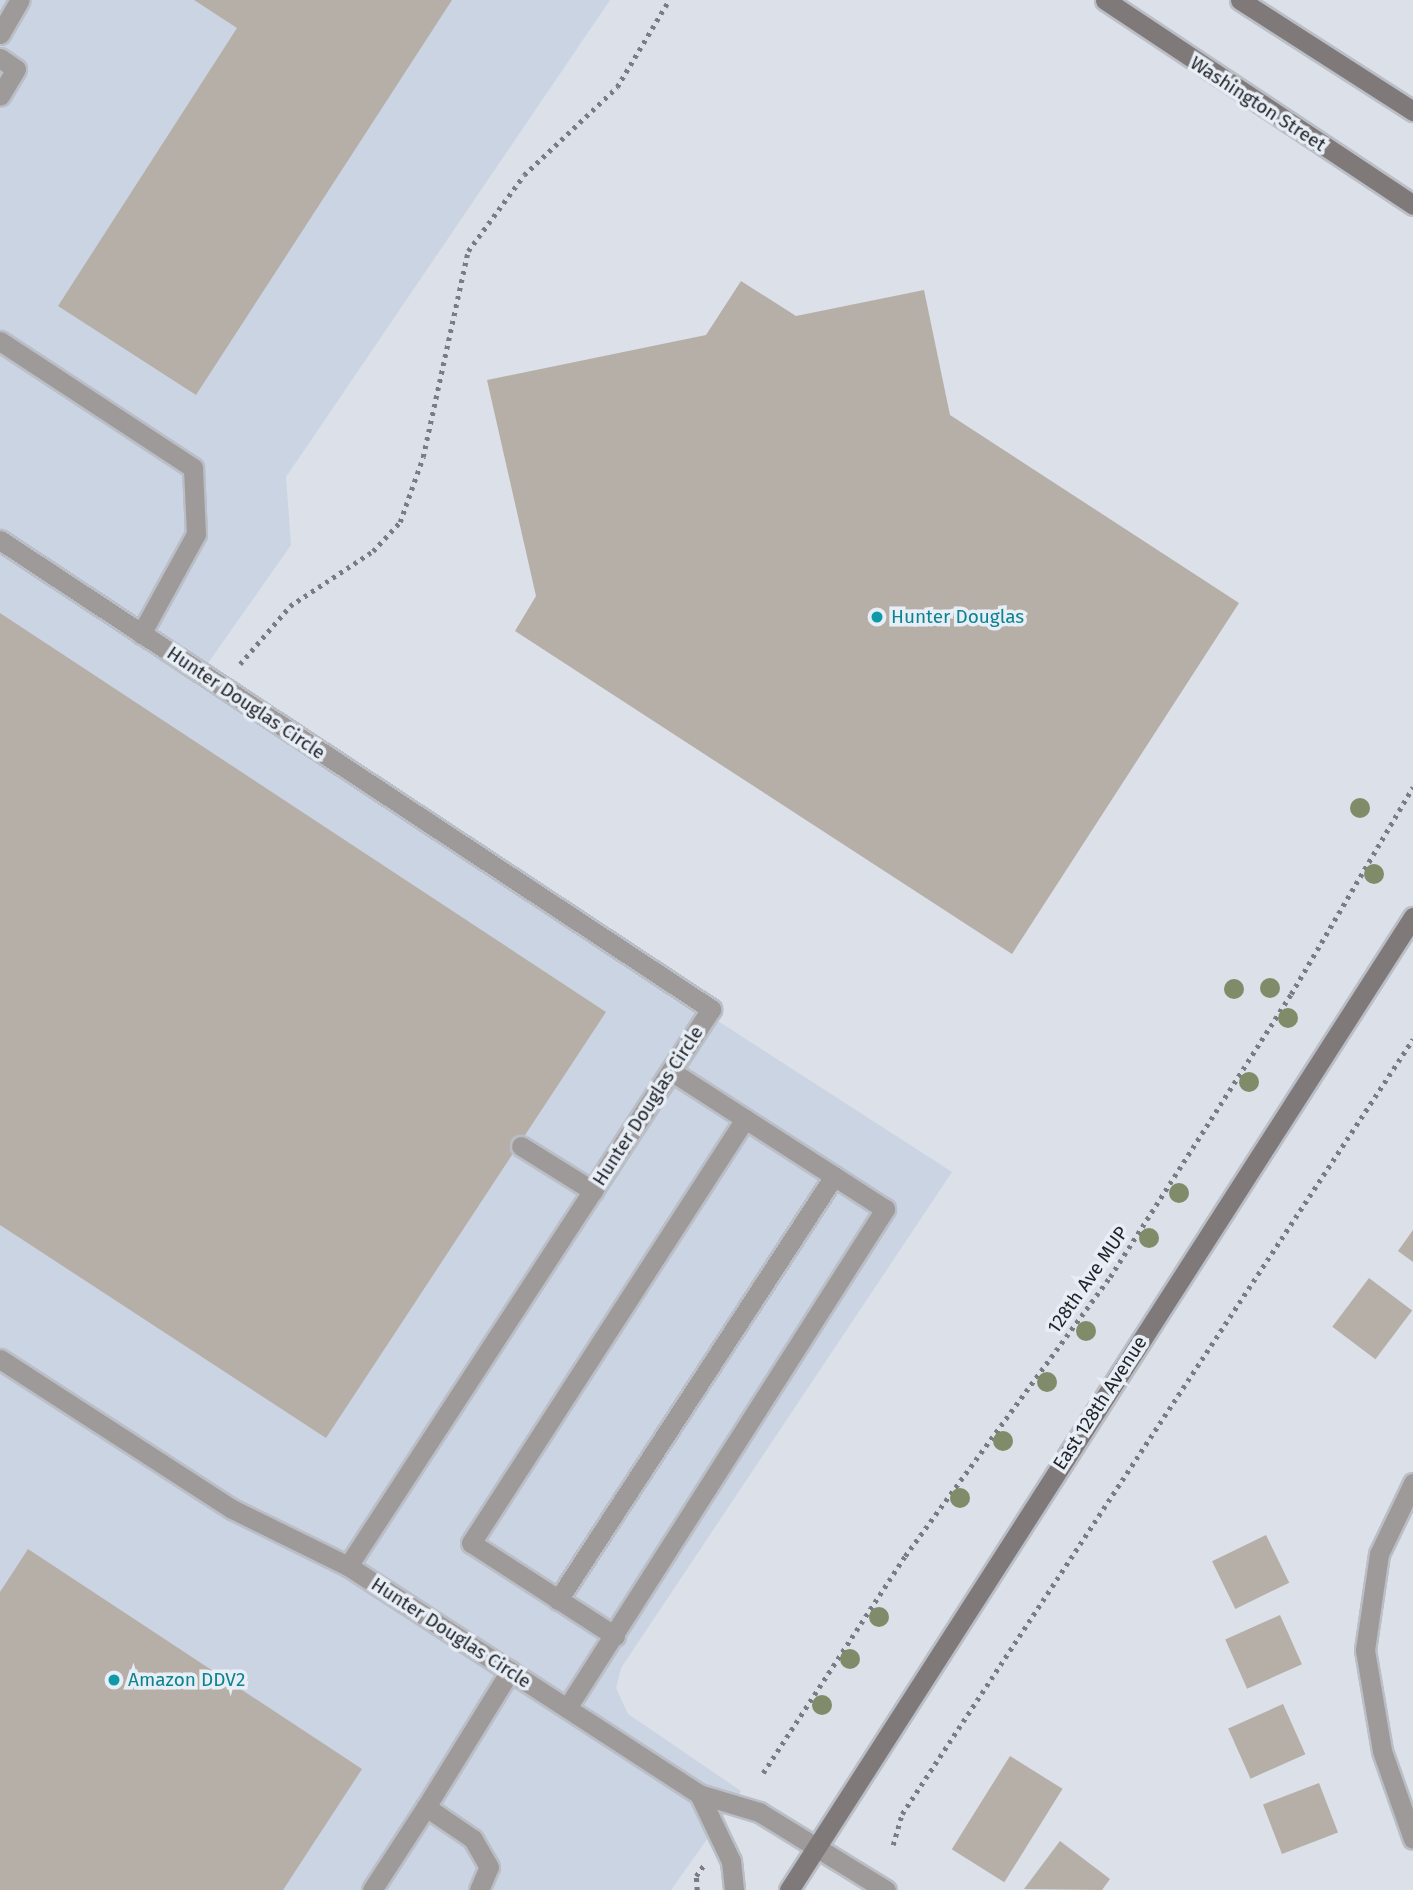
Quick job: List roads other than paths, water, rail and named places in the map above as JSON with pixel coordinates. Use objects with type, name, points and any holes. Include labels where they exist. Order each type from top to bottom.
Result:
[{"type":"main road","name":"Washington Street","points":[[1105,0],[1413,205]]},
{"type":"main road","points":[[1240,0],[1413,111]]},
{"type":"main road","name":"East 128th Avenue","points":[[791,1889],[1413,917]]},
{"type":"street","points":[[0,34],[20,0]]},
{"type":"street","points":[[0,58],[16,69],[0,96]]},
{"type":"street","points":[[0,341],[193,468],[197,534],[141,634]]},
{"type":"street","name":"Hunter Douglas Circle","points":[[0,540],[711,1009],[348,1566],[699,1794],[759,1812],[886,1890]]},
{"type":"street","points":[[567,1708],[885,1209],[671,1071]]},
{"type":"street","points":[[615,1636],[471,1543],[745,1119]]},
{"type":"street","points":[[521,1146],[593,1191]]},
{"type":"street","points":[[558,1600],[834,1176]]},
{"type":"street","points":[[0,1359],[232,1509],[348,1566]]},
{"type":"street","points":[[1413,1483],[1379,1555],[1365,1650],[1382,1751],[1413,1839]]},
{"type":"street","points":[[372,1890],[510,1671]]},
{"type":"street","points":[[699,1794],[731,1861],[734,1890]]},
{"type":"street","points":[[426,1807],[473,1839],[489,1867],[479,1890]]},
{"type":"place","name":"Hunter Douglas","points":[[877,617]]},
{"type":"place","name":"Amazon DDV2","points":[[114,1680]]}]
